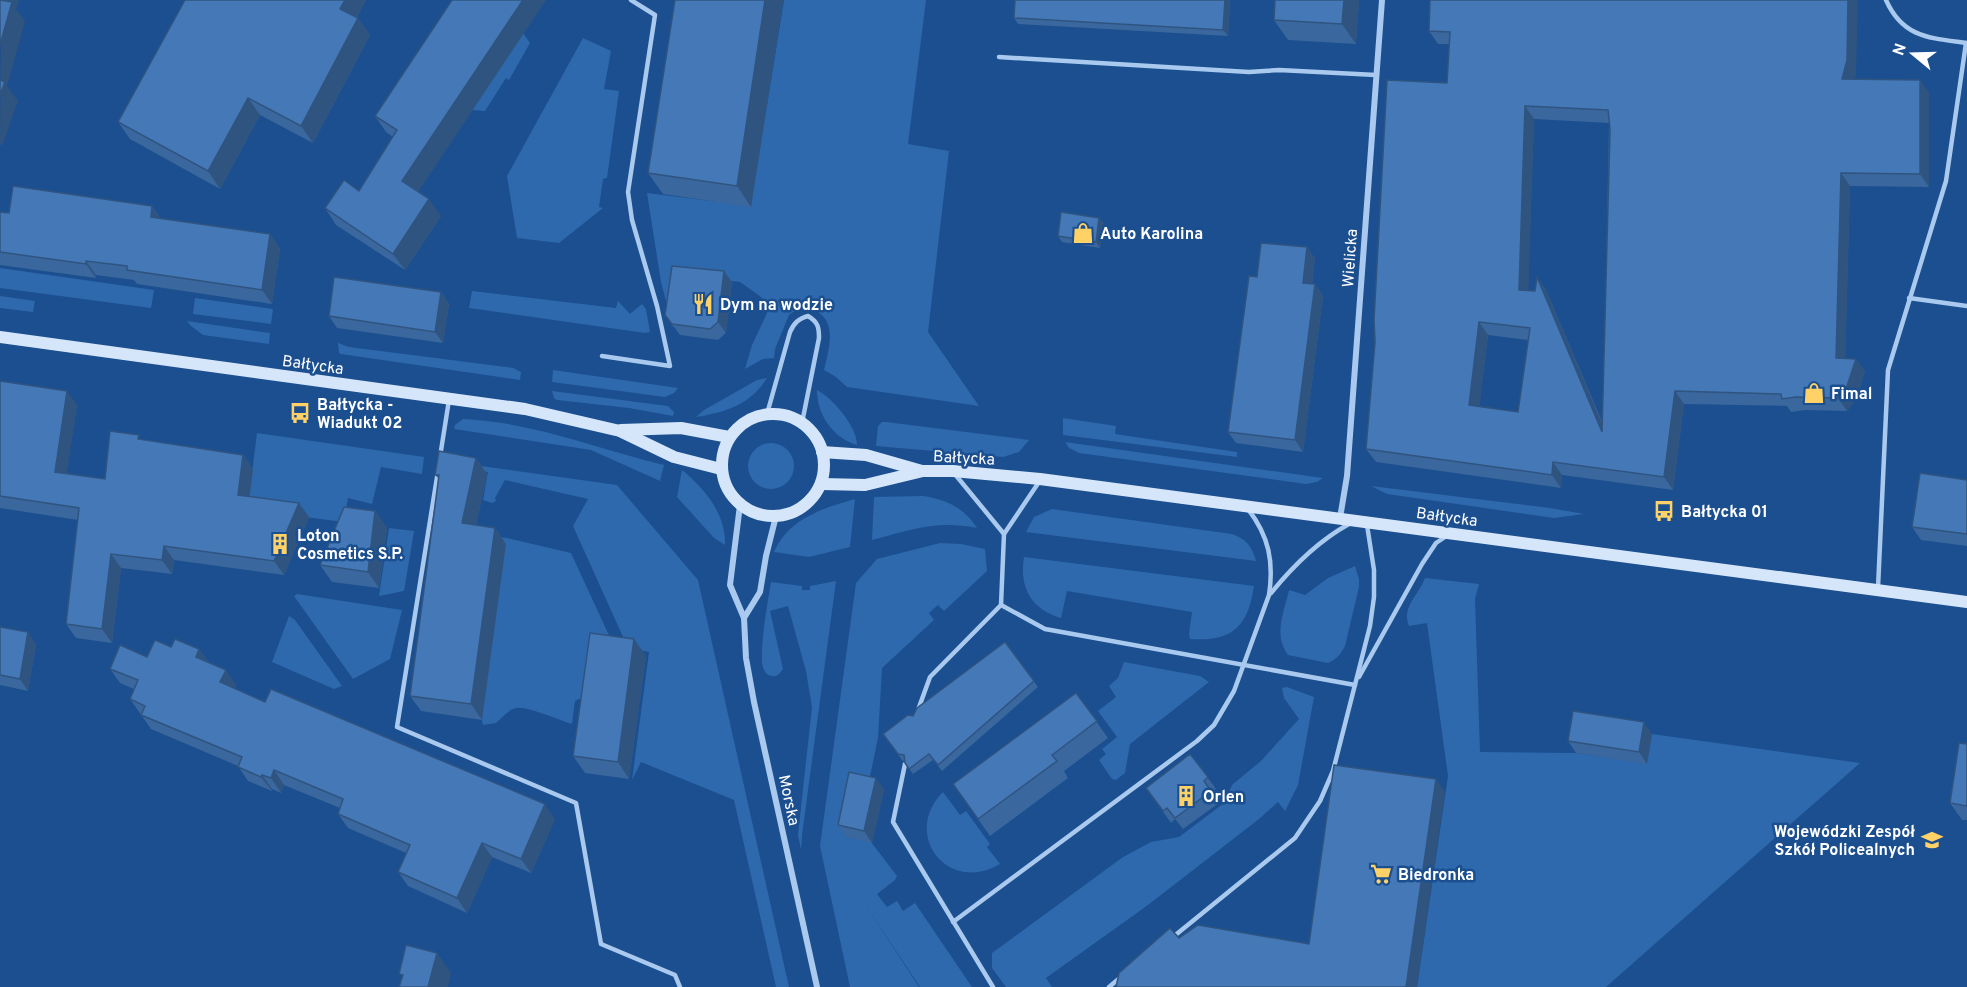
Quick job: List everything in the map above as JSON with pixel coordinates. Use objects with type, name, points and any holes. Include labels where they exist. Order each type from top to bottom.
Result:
[{"type":"main road","name":"Bałtycka","points":[[0,337],[525,409],[620,430],[674,457],[721,469]]},
{"type":"main road","points":[[767,414],[784,416],[802,423],[814,435],[822,452],[824,468],[822,484],[810,501],[791,513],[776,516],[752,512],[740,505],[729,495],[723,483],[721,469],[723,453],[729,437],[753,418],[767,414]]},
{"type":"main road","name":"Bałtycka","points":[[620,430],[681,428],[729,437]]},
{"type":"main road","name":"Bałtycka","points":[[822,452],[866,455],[923,471]]},
{"type":"main road","name":"Bałtycka","points":[[822,484],[865,485],[923,471],[953,471],[1040,479],[1967,602]]},
{"type":"street","name":"Wielicka","points":[[1340,518],[1347,476],[1382,0]]},
{"type":"street","name":"Morska","points":[[740,505],[730,585],[744,618],[746,658],[754,702],[817,987]]},
{"type":"street","points":[[744,618],[760,592],[776,516]]},
{"type":"lane","points":[[603,356],[670,366],[657,306],[632,220],[628,192],[655,15],[631,0]]},
{"type":"lane","points":[[1878,590],[1888,370],[1946,181],[1967,43],[1922,36],[1911,31],[1899,22],[1886,0]]},
{"type":"lane","points":[[999,57],[1249,72],[1279,70],[1376,75]]},
{"type":"lane","points":[[1909,298],[1967,306]]},
{"type":"lane","points":[[767,414],[790,332],[794,323],[808,316],[815,320],[819,328],[819,338],[802,423]]},
{"type":"lane","points":[[449,398],[398,728],[576,803],[601,944],[675,975],[680,987]]},
{"type":"lane","points":[[953,471],[1004,534]]},
{"type":"lane","points":[[915,718],[930,677],[1001,605],[1004,534],[1040,479]]},
{"type":"lane","points":[[953,922],[1197,741],[1214,725],[1224,710],[1244,665],[1269,595],[1272,564],[1263,533],[1245,505]]},
{"type":"lane","points":[[1164,944],[1288,844],[1306,824],[1330,780],[1371,626],[1374,570],[1361,521],[1336,531],[1301,560],[1269,595]]},
{"type":"lane","points":[[1355,685],[1422,564],[1436,543],[1450,533]]},
{"type":"lane","points":[[1001,605],[1045,629],[1355,685]]},
{"type":"lane","points":[[905,764],[892,822],[993,987]]},
{"type":"lane","points":[[1109,987],[1128,973]]},
{"type":"shaded area","points":[[784,0],[926,0],[908,144],[949,151],[928,332],[979,406],[847,387],[824,370],[830,339],[827,322],[822,315],[801,306],[789,315],[775,349],[774,358],[763,359],[745,369],[752,345],[767,313],[767,305],[761,297],[740,282],[711,279],[673,327],[661,282],[647,193],[751,206]]},
{"type":"shaded area","points":[[523,33],[530,43],[509,80],[506,78],[485,111],[472,110]]},
{"type":"shaded area","points":[[583,38],[611,51],[604,89],[619,91],[607,178],[603,179],[599,207],[603,208],[559,243],[517,238],[507,176]]},
{"type":"shaded area","points":[[0,268],[154,290],[151,308],[0,288]]},
{"type":"shaded area","points":[[472,291],[616,308],[618,301],[630,314],[642,304],[646,309],[650,332],[469,308]]},
{"type":"shaded area","points":[[0,296],[35,301],[33,312],[0,308]]},
{"type":"shaded area","points":[[195,298],[273,309],[271,324],[193,314]]},
{"type":"shaded area","points":[[187,321],[270,333],[269,344],[203,335]]},
{"type":"shaded area","points":[[338,343],[349,347],[513,368],[521,372],[520,380],[341,354]]},
{"type":"shaded area","points":[[553,370],[678,388],[674,393],[665,397],[552,382]]},
{"type":"shaded area","points":[[767,378],[753,395],[736,406],[696,417],[704,410],[757,380]]},
{"type":"shaded area","points":[[817,390],[830,399],[849,422],[857,445],[841,437],[828,424],[820,408]]},
{"type":"shaded area","points":[[552,391],[668,406],[674,412],[673,416],[629,408],[557,400]]},
{"type":"shaded area","points":[[1063,418],[1116,426],[1115,434],[1237,452],[1237,457],[1063,435]]},
{"type":"shaded area","points":[[463,419],[515,425],[664,465],[660,481],[591,450],[454,429],[455,425]]},
{"type":"shaded area","points":[[882,422],[1029,440],[1019,452],[1003,457],[876,446],[878,426]]},
{"type":"shaded area","points":[[257,433],[424,457],[422,474],[381,467],[372,504],[348,498],[344,522],[181,501],[249,497]]},
{"type":"shaded area","points":[[1065,442],[1323,478],[1306,484],[1079,453],[1069,448]]},
{"type":"shaded area","points":[[771,443],[787,450],[794,466],[787,482],[771,489],[755,482],[748,466],[755,450]]},
{"type":"shaded area","points":[[452,462],[617,485],[698,580],[789,987],[776,987],[734,800],[641,762],[632,780],[649,652],[628,648],[573,526],[588,499],[505,480],[495,498],[496,501],[492,503],[483,500],[488,472],[451,465]]},
{"type":"shaded area","points":[[682,470],[699,485],[713,503],[722,523],[725,545],[714,538],[677,497]]},
{"type":"shaded area","points":[[1371,486],[1584,514],[1554,518],[1387,494]]},
{"type":"shaded area","points":[[923,496],[939,499],[954,506],[967,515],[977,528],[936,526],[872,540],[874,497]]},
{"type":"shaded area","points":[[855,499],[850,547],[809,557],[774,552],[780,541],[797,523],[831,506]]},
{"type":"shaded area","points":[[1052,509],[1232,534],[1248,544],[1256,561],[1026,532],[1034,517]]},
{"type":"shaded area","points":[[389,528],[414,531],[404,591],[379,596]]},
{"type":"shaded area","points":[[440,530],[507,538],[571,553],[613,644],[590,701],[579,699],[575,701],[572,724],[535,711],[516,708],[496,723],[483,725]]},
{"type":"shaded area","points":[[940,543],[985,549],[987,571],[944,611],[938,605],[929,613],[934,620],[882,668],[878,738],[868,786],[846,837],[871,842],[897,876],[877,894],[887,907],[897,901],[903,911],[915,903],[972,987],[920,987],[863,901],[919,987],[850,987],[820,846],[856,583],[877,559]]},
{"type":"shaded area","points":[[1024,557],[1254,586],[1247,612],[1236,629],[1217,638],[1190,639],[1192,612],[1067,591],[1061,618],[1051,614],[1042,609],[1029,596],[1023,578]]},
{"type":"shaded area","points":[[1355,566],[1359,587],[1345,646],[1340,654],[1328,663],[1288,655],[1281,640],[1280,631],[1289,590],[1305,595],[1328,578]]},
{"type":"shaded area","points":[[1425,578],[1479,584],[1475,599],[1480,752],[1576,753],[1647,763],[1652,734],[1860,763],[1606,987],[1417,987],[1448,776],[1427,623],[1409,626],[1407,619],[1409,607]]},
{"type":"shaded area","points":[[836,581],[801,850],[798,835],[812,707],[806,671],[788,606],[770,611],[783,669],[776,676],[768,675],[762,664],[762,643],[771,582],[802,586],[802,590],[810,590],[810,586]]},
{"type":"shaded area","points":[[297,594],[402,610],[390,659],[353,679],[294,596]]},
{"type":"shaded area","points":[[289,616],[295,620],[342,686],[334,689],[272,662]]},
{"type":"shaded area","points":[[1124,662],[1200,676],[1209,682],[1130,744],[1125,773],[1116,780],[1112,779],[1099,760],[1106,754],[1102,749],[1117,737],[1098,711],[1116,697],[1109,686],[1118,678]]},
{"type":"shaded area","points":[[1287,687],[1314,697],[1298,785],[1285,811],[1278,802],[1148,905],[1046,978],[1052,987],[1006,987],[992,968],[992,953],[1123,857],[1151,842],[1179,837],[1224,803],[1233,784],[1261,761],[1299,719],[1284,698],[1282,688]]},
{"type":"shaded area","points":[[943,792],[960,815],[966,811],[990,844],[987,847],[1000,864],[981,872],[963,872],[948,866],[936,855],[929,841],[927,825],[931,808]]},
{"type":"building","points":[[0,0],[12,2],[0,45]]},
{"type":"building","points":[[185,0],[345,0],[340,9],[358,18],[301,126],[248,98],[208,171],[118,122]]},
{"type":"building","points":[[452,0],[523,0],[402,181],[429,199],[393,254],[325,208],[344,180],[359,191],[397,130],[375,116]]},
{"type":"building","points":[[675,0],[765,0],[737,186],[648,173]]},
{"type":"building","points":[[1015,0],[1225,0],[1223,30],[1014,18]]},
{"type":"building","points":[[1275,0],[1344,0],[1342,24],[1274,20]]},
{"type":"building","points":[[1430,0],[1848,0],[1847,60],[1842,79],[1920,80],[1920,174],[1841,173],[1836,358],[1856,359],[1847,386],[1838,398],[1782,399],[1781,394],[1675,391],[1664,477],[1553,462],[1552,475],[1366,449],[1375,342],[1374,320],[1387,80],[1447,83],[1450,32],[1429,31]],"holes":[[[1525,106],[1608,110],[1610,129],[1602,432],[1537,277],[1535,291],[1519,290]],[[1479,322],[1530,328],[1518,412],[1469,405]]]},
{"type":"building","points":[[0,80],[5,82],[0,95]]},
{"type":"building","points":[[13,186],[152,206],[151,217],[270,234],[262,290],[127,270],[127,266],[86,261],[86,264],[0,252],[0,212],[9,213]]},
{"type":"building","name":"Auto Karolina","points":[[1061,212],[1099,218],[1096,242],[1058,236]]},
{"type":"building","points":[[1261,243],[1307,247],[1303,283],[1315,284],[1295,440],[1228,432],[1249,276],[1257,277]]},
{"type":"building","name":"Dym na wodzie","points":[[672,266],[724,271],[718,322],[710,329],[672,324],[665,315]]},
{"type":"building","points":[[334,277],[441,292],[435,332],[329,316]]},
{"type":"building","points":[[0,381],[67,391],[55,472],[105,479],[110,431],[139,435],[138,439],[243,455],[238,495],[299,503],[274,561],[164,546],[162,560],[111,554],[102,629],[66,624],[79,508],[0,496]]},
{"type":"building","points":[[439,451],[476,458],[462,523],[495,528],[471,704],[410,696],[439,475],[435,475]]},
{"type":"building","points":[[1920,473],[1967,480],[1967,534],[1912,527]]},
{"type":"building","points":[[344,507],[375,511],[368,572],[320,565]]},
{"type":"building","points":[[0,627],[28,632],[20,679],[0,675]]},
{"type":"building","points":[[590,633],[634,639],[618,762],[573,756]]},
{"type":"building","points":[[175,639],[199,649],[196,657],[226,670],[220,682],[265,702],[271,689],[545,804],[521,859],[482,843],[457,898],[398,872],[410,845],[338,814],[343,799],[274,770],[271,778],[262,775],[261,777],[238,767],[242,757],[141,715],[145,706],[130,699],[138,680],[110,669],[120,645],[147,657],[155,640],[171,647]]},
{"type":"building","points":[[1005,642],[1034,681],[938,765],[929,754],[909,769],[904,755],[898,754],[883,734],[908,715],[913,716],[917,708]]},
{"type":"building","points":[[1076,693],[1097,721],[1052,755],[1057,761],[978,819],[953,784]]},
{"type":"building","points":[[1573,711],[1644,722],[1639,752],[1568,741]]},
{"type":"building","points":[[1959,743],[1967,744],[1967,806],[1950,803]]},
{"type":"building","name":"Orlen","points":[[1190,754],[1208,777],[1204,781],[1211,791],[1175,818],[1167,808],[1163,811],[1146,788]]},
{"type":"building","points":[[1334,765],[1436,779],[1406,987],[1116,987],[1119,973],[1170,928],[1179,938],[1198,925],[1309,944]]},
{"type":"building","points":[[849,772],[876,778],[864,831],[838,825]]},
{"type":"building","points":[[406,945],[437,953],[428,987],[399,987],[403,975],[399,974]]},
{"type":"place","name":"Auto Karolina","points":[[1083,233]]},
{"type":"place","name":"Dym na wodzie","points":[[703,304]]},
{"type":"place","name":"Fimal","points":[[1814,393]]},
{"type":"place","name":"Bałtycka - Wiadukt 02","points":[[300,413]]},
{"type":"place","name":"Bałtycka 01","points":[[1664,511]]},
{"type":"place","name":"Loton Cosmetics S.P.","points":[[280,544]]},
{"type":"place","name":"Orlen","points":[[1186,796]]},
{"type":"place","name":"Wojewódzki Zespół Szkół Policealnych","points":[[1932,840]]},
{"type":"place","name":"Biedronka","points":[[1381,874]]}]
